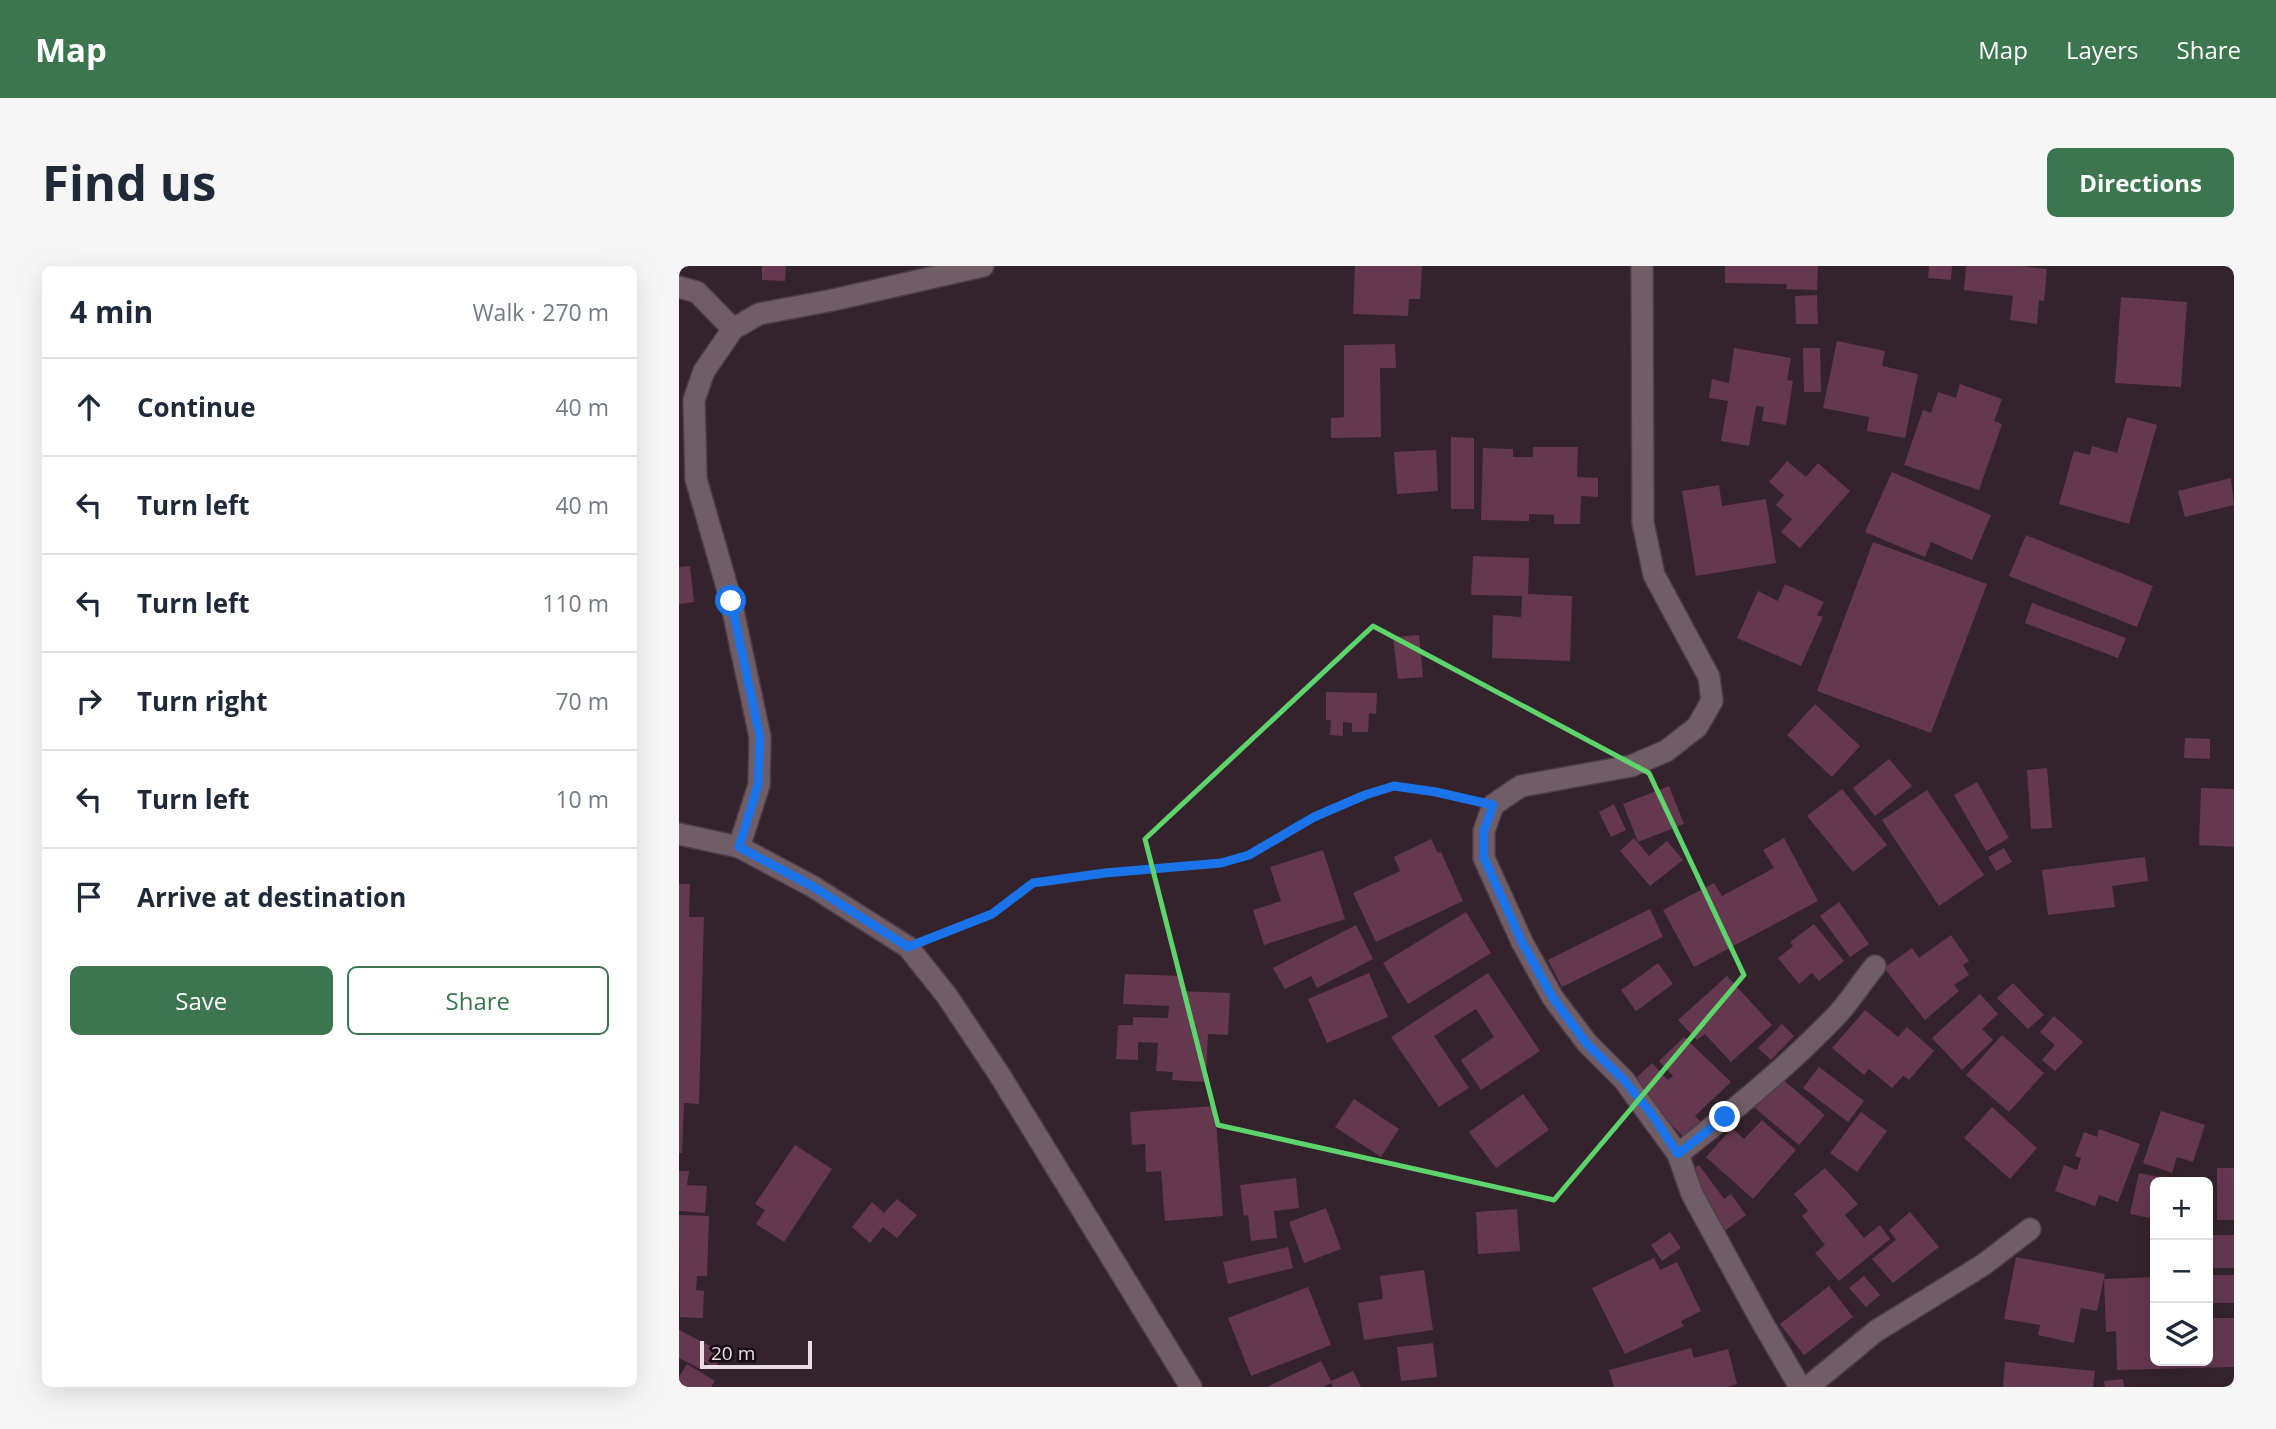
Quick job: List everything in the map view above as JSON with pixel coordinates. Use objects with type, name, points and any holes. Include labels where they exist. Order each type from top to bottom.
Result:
[{"type":"street","points":[[739,847],[758,785],[760,737],[731,601],[696,479],[694,400],[704,371],[733,328],[758,314],[834,300],[983,266]]},
{"type":"street","points":[[1641,266],[1643,523],[1654,575],[1709,677],[1712,701],[1697,727],[1666,751],[1631,766],[1521,786],[1493,805],[1484,831],[1484,858],[1522,942],[1553,998],[1580,1034],[1651,1113],[1678,1154],[1692,1194],[1800,1387]]},
{"type":"street","points":[[679,287],[697,292],[733,328]]},
{"type":"street","points":[[679,834],[739,847],[812,886],[908,947],[947,996],[999,1074],[1191,1387]]},
{"type":"street","points":[[1678,1154],[1792,1059],[1838,1014],[1875,966]]},
{"type":"street","points":[[1808,1387],[1876,1331],[1983,1265],[2030,1228]]},
{"type":"path","points":[[908,947],[992,914],[1033,883],[1105,873],[1221,863],[1249,855],[1314,817],[1394,786],[1493,805]]},
{"type":"highlighted area","points":[[1373,626],[1649,773],[1744,975],[1554,1200],[1218,1125],[1145,839]]},
{"type":"building","points":[[762,266],[786,266],[785,281],[762,280]]},
{"type":"building","points":[[1355,266],[1422,266],[1420,299],[1409,299],[1408,316],[1353,314]]},
{"type":"building","points":[[1725,266],[1818,266],[1817,290],[1786,289],[1787,284],[1725,283]]},
{"type":"building","points":[[1929,266],[1952,266],[1951,280],[1928,278]]},
{"type":"building","points":[[1966,266],[2047,269],[2044,301],[2039,300],[2037,324],[2010,320],[2013,296],[1964,290]]},
{"type":"building","points":[[1817,295],[1818,324],[1796,324],[1795,296]]},
{"type":"building","points":[[2121,297],[2187,302],[2181,387],[2115,383]]},
{"type":"building","points":[[1837,341],[1885,351],[1882,366],[1918,374],[1905,438],[1867,431],[1869,417],[1823,408]]},
{"type":"building","points":[[1395,344],[1396,368],[1380,368],[1381,437],[1331,438],[1331,418],[1344,417],[1344,345]]},
{"type":"building","points":[[1734,348],[1791,358],[1787,380],[1793,381],[1786,425],[1762,421],[1764,407],[1756,406],[1749,446],[1721,441],[1728,401],[1709,398],[1712,379],[1729,383]]},
{"type":"building","points":[[1803,348],[1820,348],[1821,392],[1804,392]]},
{"type":"building","points":[[1960,384],[2002,399],[1994,421],[2002,424],[1979,490],[1904,465],[1923,410],[1931,413],[1938,392],[1956,398]]},
{"type":"building","points":[[2127,417],[2157,425],[2129,524],[2059,504],[2074,451],[2090,455],[2092,446],[2117,453]]},
{"type":"building","points":[[1451,437],[1474,438],[1474,509],[1451,509]]},
{"type":"building","points":[[1533,447],[1578,447],[1577,477],[1598,478],[1598,497],[1581,496],[1580,524],[1554,524],[1554,515],[1529,514],[1529,521],[1481,520],[1483,448],[1513,449],[1513,457],[1533,457]]},
{"type":"building","points":[[1436,450],[1438,491],[1397,494],[1394,452]]},
{"type":"building","points":[[1787,461],[1806,477],[1818,463],[1850,491],[1800,548],[1781,532],[1792,519],[1776,505],[1784,495],[1769,482]]},
{"type":"building","points":[[1892,472],[1991,515],[1972,560],[1931,542],[1925,557],[1865,532]]},
{"type":"building","points":[[2231,478],[2234,505],[2185,517],[2178,491]]},
{"type":"building","points":[[1719,485],[1722,506],[1766,499],[1776,563],[1696,576],[1682,491]]},
{"type":"building","points":[[2026,535],[2153,586],[2137,627],[2009,576]]},
{"type":"building","points":[[1873,542],[1987,584],[1931,733],[1817,691]]},
{"type":"building","points":[[1473,556],[1529,558],[1528,594],[1572,596],[1570,661],[1492,658],[1493,615],[1521,617],[1522,596],[1471,595]]},
{"type":"building","points":[[690,566],[694,602],[679,604],[679,567]]},
{"type":"building","points":[[1785,584],[1824,602],[1817,615],[1823,617],[1801,666],[1737,638],[1758,591],[1778,601]]},
{"type":"building","points":[[2032,603],[2126,638],[2118,658],[2025,623]]},
{"type":"building","points":[[1419,635],[1423,677],[1398,679],[1393,637]]},
{"type":"building","points":[[1326,692],[1377,693],[1376,714],[1369,713],[1368,732],[1352,732],[1352,723],[1343,722],[1343,736],[1330,735],[1331,720],[1326,720]]},
{"type":"building","points":[[1815,704],[1860,746],[1832,777],[1787,735]]},
{"type":"building","points":[[2185,738],[2210,739],[2210,759],[2184,758]]},
{"type":"building","points":[[1889,759],[1912,786],[1875,816],[1853,788]]},
{"type":"building","points":[[2047,768],[2052,828],[2031,829],[2027,770]]},
{"type":"building","points":[[1977,782],[2009,838],[1986,851],[1954,795]]},
{"type":"building","points":[[1669,786],[1684,824],[1638,842],[1623,804]]},
{"type":"building","points":[[2201,788],[2234,789],[2234,847],[2199,845]]},
{"type":"building","points":[[1842,789],[1887,845],[1853,872],[1807,816]]},
{"type":"building","points":[[1927,790],[1984,875],[1939,906],[1882,820]]},
{"type":"building","points":[[1614,804],[1626,830],[1611,837],[1599,812]]},
{"type":"building","points":[[1634,838],[1649,856],[1667,841],[1683,860],[1650,886],[1620,851]]},
{"type":"building","points":[[1784,838],[1818,901],[1694,967],[1663,910],[1714,883],[1722,896],[1774,868],[1763,850]]},
{"type":"building","points":[[1431,839],[1438,853],[1441,852],[1463,901],[1376,942],[1353,893],[1400,871],[1394,857]]},
{"type":"building","points":[[2004,848],[2012,862],[1996,871],[1988,857]]},
{"type":"building","points":[[1323,850],[1345,919],[1264,945],[1253,910],[1281,901],[1270,867]]},
{"type":"building","points":[[2145,857],[2148,881],[2112,886],[2115,907],[2048,915],[2042,870]]},
{"type":"building","points":[[679,884],[690,884],[689,917],[704,917],[699,1104],[684,1103],[682,1153],[679,1153]]},
{"type":"building","points":[[1839,902],[1869,944],[1850,957],[1820,916]]},
{"type":"building","points":[[1650,909],[1663,937],[1562,987],[1548,960]]},
{"type":"building","points":[[1466,912],[1491,953],[1408,1004],[1383,963]]},
{"type":"building","points":[[1814,924],[1844,961],[1819,981],[1812,973],[1799,984],[1778,958],[1793,946],[1790,942]]},
{"type":"building","points":[[1356,925],[1373,959],[1317,988],[1311,976],[1285,989],[1273,968]]},
{"type":"building","points":[[1951,935],[1969,961],[1963,965],[1969,975],[1954,985],[1959,991],[1925,1020],[1884,968],[1912,948],[1919,958]]},
{"type":"building","points":[[1658,963],[1673,984],[1636,1011],[1621,990]]},
{"type":"building","points":[[1369,973],[1388,1017],[1327,1043],[1308,999]]},
{"type":"building","points":[[1488,973],[1540,1051],[1481,1090],[1461,1060],[1494,1037],[1476,1009],[1434,1036],[1469,1088],[1439,1107],[1391,1037]]},
{"type":"building","points":[[1125,974],[1181,976],[1180,991],[1230,993],[1228,1035],[1208,1034],[1206,1082],[1172,1080],[1173,1072],[1156,1071],[1158,1043],[1138,1042],[1138,1060],[1116,1059],[1118,1025],[1133,1025],[1133,1017],[1168,1018],[1169,1006],[1123,1004]]},
{"type":"building","points":[[1727,976],[1772,1025],[1731,1062],[1705,1034],[1697,1040],[1678,1020]]},
{"type":"building","points":[[2013,983],[2044,1015],[2028,1029],[1997,998]]},
{"type":"building","points":[[1980,994],[1998,1014],[1982,1029],[1993,1040],[1962,1070],[1932,1038]]},
{"type":"building","points":[[1865,1010],[1898,1037],[1907,1027],[1934,1051],[1909,1080],[1903,1076],[1892,1088],[1869,1069],[1864,1075],[1832,1048]]},
{"type":"building","points":[[2054,1016],[2083,1042],[2055,1071],[2042,1060],[2055,1045],[2040,1032]]},
{"type":"building","points":[[1782,1024],[1794,1036],[1771,1060],[1758,1048]]},
{"type":"building","points":[[2002,1035],[2044,1073],[2009,1112],[1966,1075]]},
{"type":"building","points":[[1684,1037],[1731,1082],[1695,1116],[1702,1123],[1685,1139],[1631,1083],[1652,1063],[1668,1080],[1673,1076],[1659,1061]]},
{"type":"building","points":[[1819,1067],[1864,1101],[1848,1122],[1803,1088]]},
{"type":"building","points":[[1776,1074],[1825,1115],[1799,1145],[1750,1104]]},
{"type":"building","points":[[1523,1094],[1549,1130],[1496,1168],[1469,1132]]},
{"type":"building","points":[[1354,1099],[1399,1129],[1381,1157],[1335,1127]]},
{"type":"building","points":[[1215,1106],[1223,1216],[1165,1221],[1161,1171],[1146,1172],[1145,1144],[1132,1145],[1130,1112]]},
{"type":"building","points":[[1992,1107],[2037,1148],[2010,1179],[1964,1138]]},
{"type":"building","points":[[2161,1111],[2205,1125],[2193,1162],[2177,1157],[2172,1173],[2143,1163]]},
{"type":"building","points":[[1861,1112],[1887,1131],[1857,1172],[1830,1153]]},
{"type":"building","points":[[1762,1120],[1796,1150],[1753,1199],[1706,1157],[1732,1128],[1744,1139]]},
{"type":"building","points":[[2099,1129],[2140,1144],[2118,1202],[2099,1195],[2095,1206],[2055,1191],[2064,1165],[2077,1170],[2081,1158],[2075,1156],[2084,1132],[2097,1137]]},
{"type":"building","points":[[795,1145],[832,1169],[784,1242],[756,1224],[765,1210],[755,1204]]},
{"type":"building","points":[[1699,1165],[1724,1199],[1731,1194],[1746,1215],[1723,1232],[1706,1209],[1711,1206],[1688,1174]]},
{"type":"building","points":[[1825,1168],[1858,1204],[1845,1215],[1864,1238],[1880,1225],[1890,1239],[1839,1281],[1815,1253],[1825,1245],[1802,1216],[1808,1211],[1794,1194]]},
{"type":"building","points":[[2217,1168],[2234,1168],[2234,1220],[2217,1220]]},
{"type":"building","points":[[679,1171],[689,1171],[687,1185],[707,1186],[705,1213],[679,1211]]},
{"type":"building","points":[[2139,1173],[2158,1177],[2150,1177],[2150,1218],[2130,1214]]},
{"type":"building","points":[[1296,1178],[1299,1208],[1274,1211],[1277,1238],[1251,1241],[1240,1185]]},
{"type":"building","points":[[897,1199],[917,1215],[897,1238],[883,1227],[870,1243],[852,1227],[872,1202],[884,1213]]},
{"type":"building","points":[[1326,1208],[1341,1249],[1304,1263],[1289,1222]]},
{"type":"building","points":[[1517,1209],[1520,1251],[1478,1254],[1476,1212]]},
{"type":"building","points":[[1910,1212],[1939,1247],[1893,1283],[1872,1259],[1896,1240],[1889,1230]]},
{"type":"building","points":[[679,1215],[709,1216],[707,1276],[697,1276],[696,1290],[704,1291],[703,1318],[680,1317]]},
{"type":"building","points":[[1670,1232],[1681,1248],[1662,1261],[1651,1245]]},
{"type":"building","points":[[2213,1235],[2234,1235],[2234,1268],[2213,1268]]},
{"type":"building","points":[[1288,1247],[1293,1268],[1228,1284],[1223,1262]]},
{"type":"building","points":[[2016,1257],[2105,1274],[2097,1311],[2081,1308],[2074,1343],[2038,1335],[2040,1325],[2004,1319]]},
{"type":"building","points":[[1654,1258],[1660,1270],[1677,1262],[1701,1311],[1681,1321],[1684,1326],[1625,1354],[1592,1288]]},
{"type":"building","points":[[1424,1270],[1433,1330],[1364,1340],[1358,1303],[1383,1299],[1380,1276]]},
{"type":"building","points":[[2213,1275],[2234,1275],[2234,1303],[2213,1303]]},
{"type":"building","points":[[1864,1276],[1880,1295],[1866,1307],[1849,1288]]},
{"type":"building","points":[[2150,1277],[2150,1366],[2213,1366],[2213,1318],[2234,1318],[2234,1367],[2117,1370],[2116,1331],[2106,1332],[2104,1279]]},
{"type":"building","points":[[1829,1286],[1853,1317],[1804,1355],[1780,1324]]},
{"type":"building","points":[[1308,1287],[1331,1345],[1251,1376],[1228,1318]]},
{"type":"building","points":[[679,1330],[712,1347],[710,1351],[721,1357],[715,1368],[704,1362],[700,1369],[679,1358]]},
{"type":"building","points":[[1433,1343],[1437,1377],[1401,1381],[1397,1347]]},
{"type":"building","points":[[1691,1348],[1694,1358],[1728,1349],[1737,1384],[1727,1387],[1614,1387],[1609,1370]]},
{"type":"building","points":[[1321,1361],[1331,1381],[1353,1371],[1361,1387],[1333,1387],[1331,1383],[1323,1387],[1267,1387]]},
{"type":"building","points":[[2005,1362],[2095,1371],[2093,1387],[2003,1387]]},
{"type":"building","points":[[687,1364],[715,1381],[711,1387],[679,1387],[679,1377]]},
{"type":"building","points":[[2123,1379],[2124,1387],[2105,1387],[2104,1381]]},
{"type":"route","points":[[731,601],[760,737],[758,785],[739,847],[812,886],[908,947],[992,914],[1033,883],[1105,873],[1221,863],[1249,855],[1314,817],[1365,795],[1394,786],[1436,792],[1493,805],[1484,831],[1484,858],[1522,942],[1553,998],[1587,1044],[1624,1080],[1651,1113],[1678,1154],[1725,1117]]}]
